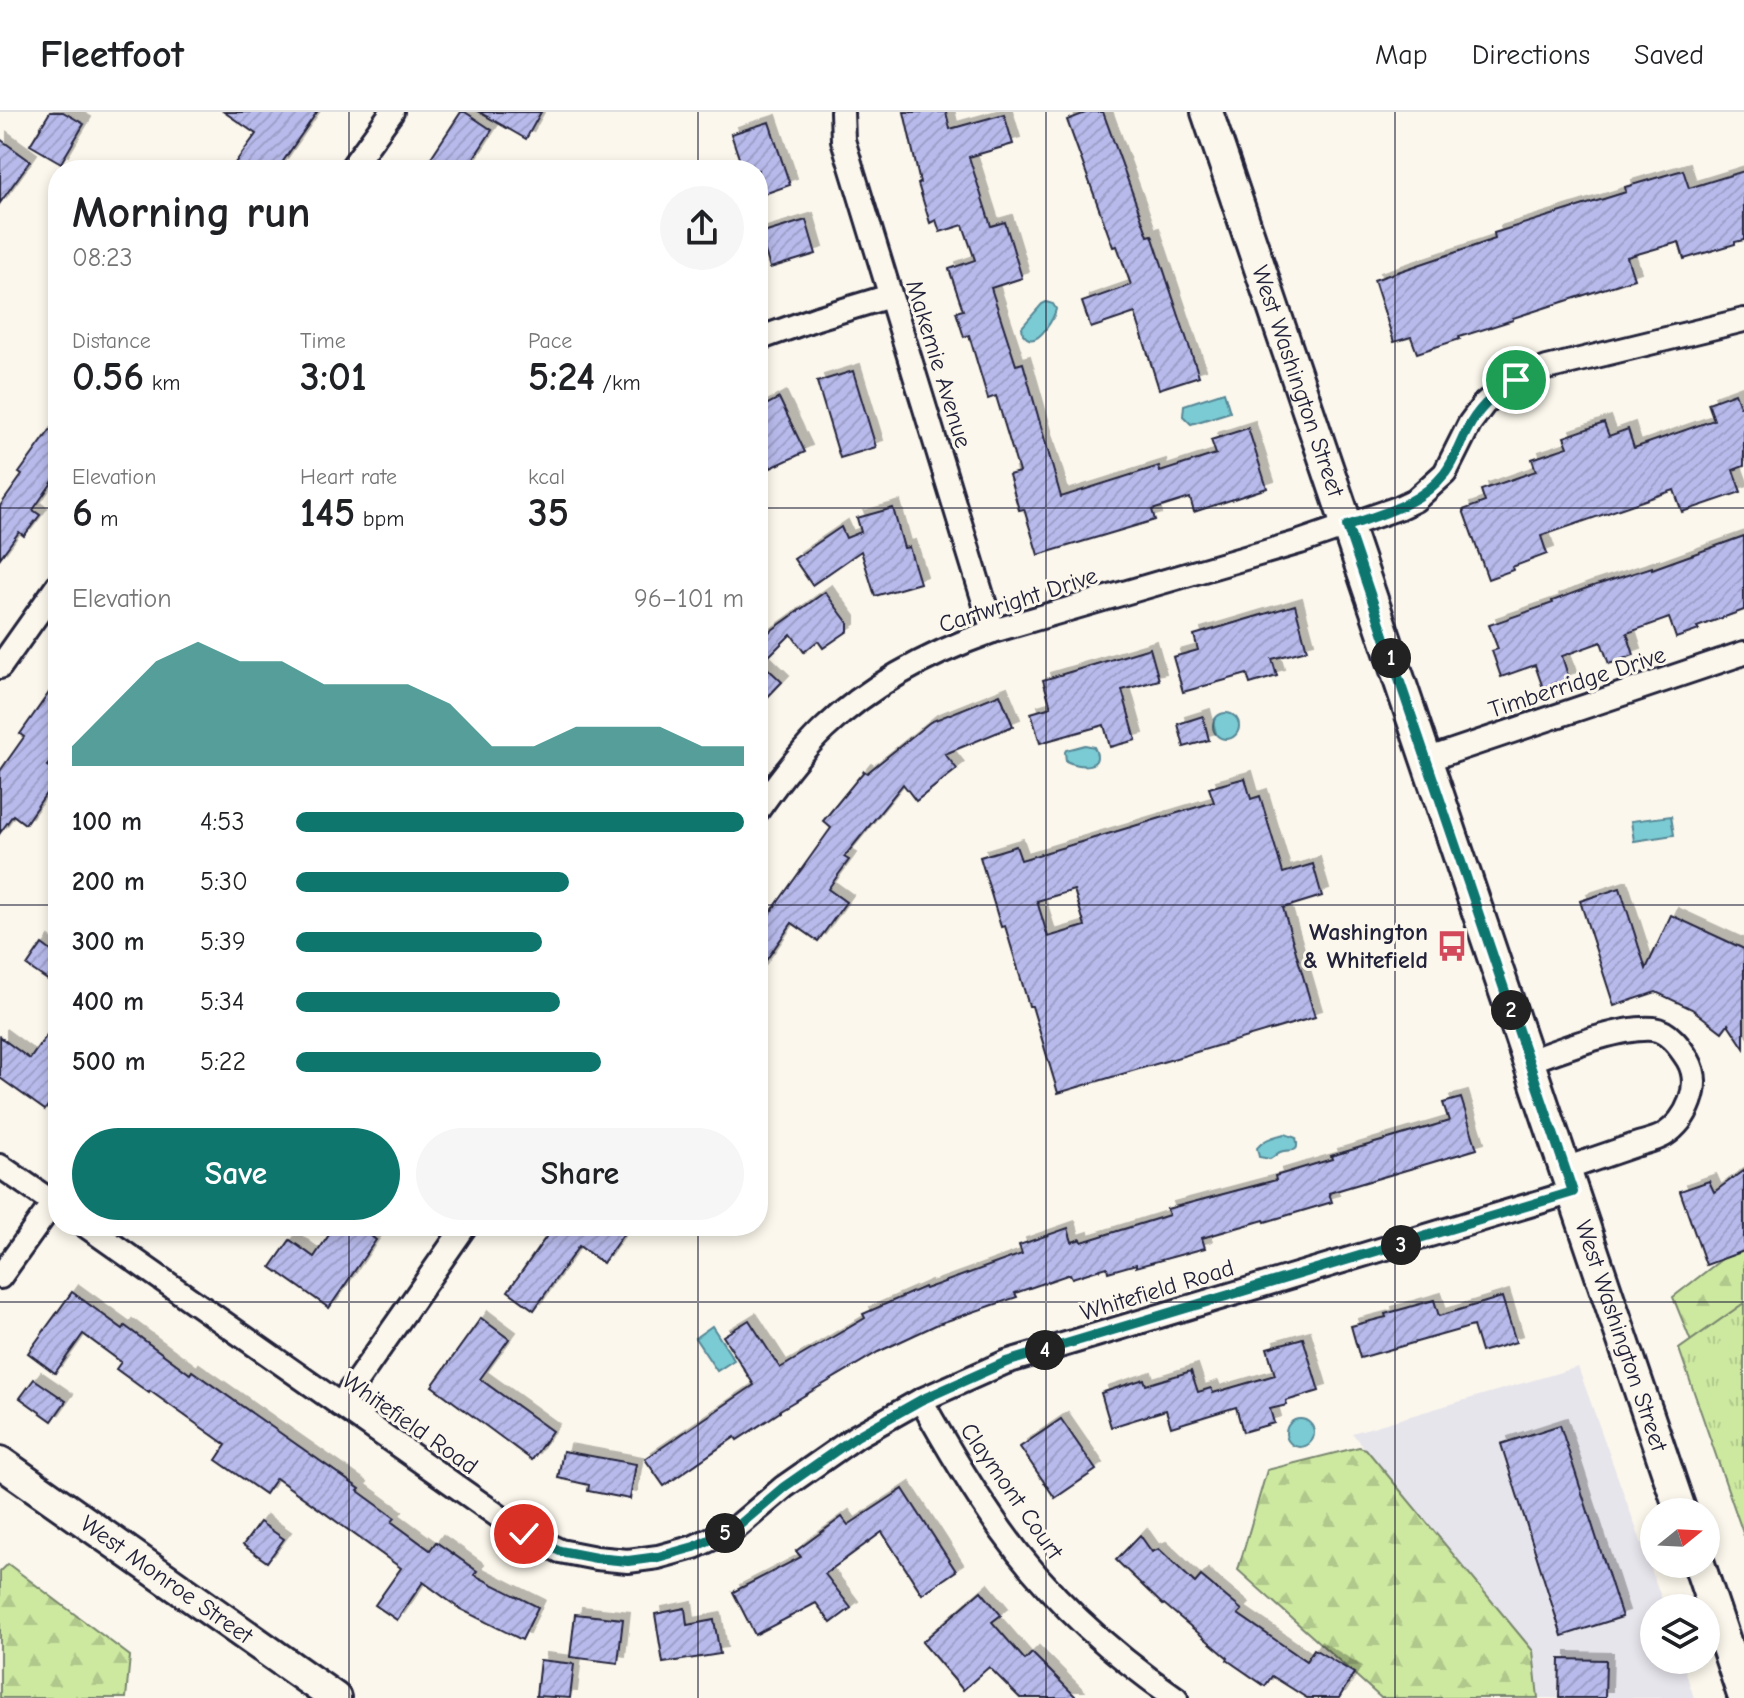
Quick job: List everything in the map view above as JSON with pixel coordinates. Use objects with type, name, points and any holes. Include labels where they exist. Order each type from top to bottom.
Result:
[{"type":"street","points":[[357,160],[392,112]]},
{"type":"street","name":"Makemie Avenue","points":[[842,112],[843,140],[993,631]]},
{"type":"street","name":"West Washington Street","points":[[1207,112],[1676,1498]]},
{"type":"street","points":[[768,335],[890,296]]},
{"type":"street","name":"Cartwright Drive","points":[[768,796],[824,729],[899,672],[949,647],[1398,508],[1415,500],[1445,473],[1470,423],[1484,404],[1516,380],[1547,368],[1744,320]]},
{"type":"street","points":[[0,667],[48,599]]},
{"type":"street","name":"Timberridge Drive","points":[[1426,760],[1744,653]]},
{"type":"street","name":"Whitefield Road","points":[[100,1236],[524,1534],[560,1551],[628,1561],[694,1547],[737,1527],[784,1487],[857,1436],[921,1400],[1006,1362],[1569,1180],[1662,1136],[1677,1124],[1689,1107],[1694,1089],[1691,1065],[1677,1043],[1658,1029],[1626,1031],[1529,1061]]},
{"type":"street","points":[[0,1166],[48,1197]]},
{"type":"street","points":[[0,1277],[48,1213]]},
{"type":"street","points":[[340,1405],[458,1236]]},
{"type":"street","name":"Claymont Court","points":[[921,1400],[971,1486],[1003,1533],[1040,1578],[1104,1642],[1176,1698]]},
{"type":"street","name":"West Monroe Street","points":[[0,1462],[335,1698]]},
{"type":"street","points":[[1704,1578],[1744,1698]]},
{"type":"shaded area","points":[[1578,1367],[1640,1539],[1640,1578],[1654,1578],[1660,1594],[1640,1594],[1640,1674],[1686,1674],[1694,1698],[1538,1698],[1533,1651],[1352,1433]]},
{"type":"green space","points":[[1744,1242],[1744,1329],[1696,1354],[1673,1297]]},
{"type":"green space","points":[[1744,1303],[1744,1536],[1679,1349]]},
{"type":"green space","points":[[1359,1447],[1366,1449],[1533,1651],[1538,1698],[1381,1698],[1238,1570],[1267,1470]]},
{"type":"green space","points":[[8,1564],[130,1656],[126,1698],[0,1698],[0,1572]]},
{"type":"water","points":[[1046,302],[1056,309],[1052,318],[1038,337],[1028,339],[1022,327]]},
{"type":"water","points":[[1224,392],[1230,412],[1191,424],[1183,416],[1184,405]]},
{"type":"water","points":[[1226,713],[1235,717],[1239,726],[1235,735],[1226,739],[1217,735],[1213,726],[1217,717]]},
{"type":"water","points":[[1085,745],[1094,747],[1097,759],[1094,763],[1078,765],[1066,761],[1066,750]]},
{"type":"water","points":[[1671,816],[1674,835],[1634,841],[1631,821]]},
{"type":"water","points":[[1285,1134],[1296,1138],[1296,1149],[1280,1152],[1270,1159],[1259,1157],[1257,1148],[1260,1145]]},
{"type":"water","points":[[712,1326],[734,1360],[717,1371],[695,1338]]},
{"type":"water","points":[[1300,1419],[1310,1423],[1314,1433],[1310,1443],[1300,1447],[1290,1443],[1286,1433],[1290,1423]]},
{"type":"building","points":[[50,112],[63,112],[84,124],[63,160],[56,160],[30,145]]},
{"type":"building","points":[[224,112],[317,112],[284,160],[237,160],[256,134]]},
{"type":"building","points":[[461,112],[492,130],[472,160],[430,159]]},
{"type":"building","points":[[479,112],[541,112],[526,139]]},
{"type":"building","points":[[904,112],[946,112],[950,129],[1004,114],[1013,144],[969,157],[991,226],[1005,222],[1022,278],[991,288],[1016,365],[1023,363],[1061,497],[1159,466],[1160,472],[1216,454],[1211,440],[1248,428],[1267,488],[1194,512],[1190,498],[1152,510],[1155,520],[1038,555],[1024,509],[1019,510],[1009,475],[1019,472],[996,396],[988,399],[969,335],[964,337],[956,312],[963,310],[949,269],[975,260],[963,225],[940,232],[936,220],[930,223],[918,184]]},
{"type":"building","points":[[1088,112],[1103,112],[1148,236],[1152,235],[1199,376],[1159,389],[1135,313],[1091,328],[1082,302],[1131,285],[1117,246],[1113,247],[1067,120]]},
{"type":"building","points":[[769,122],[790,185],[768,193],[768,160],[740,160],[731,134]]},
{"type":"building","points":[[0,139],[30,161],[0,203]]},
{"type":"building","points":[[1683,170],[1689,188],[1744,171],[1744,240],[1684,259],[1679,242],[1627,257],[1634,279],[1417,353],[1411,337],[1394,342],[1374,280],[1495,239],[1494,233],[1626,192],[1625,187]]},
{"type":"building","points":[[806,220],[816,254],[770,268],[768,232]]},
{"type":"building","points":[[853,371],[876,447],[840,458],[817,382]]},
{"type":"building","points":[[1735,393],[1740,406],[1744,405],[1744,466],[1733,470],[1741,492],[1682,512],[1674,490],[1541,536],[1547,554],[1488,579],[1463,510],[1485,502],[1481,490],[1536,471],[1532,459],[1568,447],[1564,437],[1604,423],[1609,436],[1628,429],[1634,448],[1714,420],[1708,403]]},
{"type":"building","points":[[779,398],[805,452],[771,468],[768,461],[768,404]]},
{"type":"building","points":[[48,433],[48,488],[33,510],[40,515],[24,536],[19,532],[0,558],[0,506],[22,475],[19,473]]},
{"type":"building","points":[[893,508],[904,548],[909,547],[920,583],[875,596],[861,551],[812,585],[794,559],[841,527],[846,538],[861,532],[857,518]]},
{"type":"building","points":[[1744,536],[1744,610],[1676,638],[1669,618],[1627,633],[1634,655],[1609,664],[1601,642],[1562,656],[1569,679],[1543,688],[1535,665],[1501,677],[1492,651],[1498,649],[1489,625],[1587,588],[1652,569]]},
{"type":"building","points":[[825,592],[848,623],[848,631],[823,648],[818,641],[804,652],[791,634],[768,657],[768,633]]},
{"type":"building","points":[[1295,605],[1307,650],[1272,659],[1277,676],[1250,684],[1247,674],[1183,692],[1173,657],[1198,650],[1194,635]]},
{"type":"building","points":[[1150,648],[1159,680],[1122,690],[1136,740],[1110,747],[1104,725],[1040,743],[1031,713],[1051,707],[1043,680]]},
{"type":"building","points":[[768,669],[782,682],[768,697]]},
{"type":"building","points":[[48,694],[48,791],[25,824],[13,815],[0,833],[0,771],[24,737],[20,734]]},
{"type":"building","points":[[1000,694],[1013,726],[945,754],[957,769],[916,801],[903,784],[844,857],[849,860],[828,889],[846,902],[818,941],[792,923],[768,958],[768,916],[831,828],[823,821],[864,771],[867,773],[930,722]]},
{"type":"building","points":[[1203,716],[1209,740],[1184,747],[1178,724]]},
{"type":"building","points":[[1245,778],[1251,799],[1260,796],[1283,873],[1313,864],[1322,896],[1283,908],[1315,1017],[1058,1093],[1032,1006],[1029,1006],[1005,926],[1001,927],[980,857],[1016,846],[1021,860],[1214,802],[1209,788]],"holes":[[[1074,890],[1085,926],[1048,937],[1037,901]]]},
{"type":"building","points":[[1620,888],[1646,969],[1671,915],[1744,949],[1744,1048],[1728,1024],[1722,1032],[1692,1009],[1656,992],[1614,1006],[1580,901]]},
{"type":"building","points":[[42,944],[48,948],[48,980],[27,966]]},
{"type":"building","points":[[48,1033],[48,1105],[45,1110],[0,1078],[0,1037],[30,1059]]},
{"type":"building","points":[[1461,1098],[1477,1149],[1329,1193],[1332,1202],[1202,1238],[1205,1248],[1136,1267],[1136,1264],[1108,1272],[1107,1267],[1072,1278],[1070,1274],[1015,1293],[1017,1297],[938,1324],[878,1352],[780,1410],[737,1440],[735,1437],[664,1486],[645,1459],[754,1385],[723,1336],[749,1320],[780,1368],[865,1318],[863,1314],[924,1287],[1022,1254],[1019,1245],[1068,1228],[1072,1242],[1081,1239],[1082,1242],[1169,1215],[1167,1209],[1276,1180],[1275,1176],[1332,1159],[1331,1156],[1449,1121],[1443,1103]]},
{"type":"building","points":[[1744,1170],[1744,1251],[1706,1265],[1680,1191],[1709,1181],[1714,1192]]},
{"type":"building","points":[[328,1236],[371,1236],[376,1240],[329,1308],[271,1267],[290,1240],[314,1257]]},
{"type":"building","points":[[547,1236],[622,1236],[603,1263],[579,1246],[534,1310],[508,1291]]},
{"type":"building","points":[[72,1292],[190,1374],[192,1371],[360,1489],[358,1491],[395,1518],[392,1522],[430,1550],[436,1542],[477,1571],[474,1575],[538,1607],[522,1640],[460,1609],[423,1582],[397,1620],[375,1605],[401,1568],[276,1478],[265,1494],[216,1460],[226,1445],[116,1369],[121,1362],[83,1334],[55,1373],[28,1353]]},
{"type":"building","points":[[1502,1297],[1516,1342],[1481,1352],[1473,1326],[1360,1358],[1351,1326],[1434,1300],[1439,1316]]},
{"type":"building","points":[[481,1318],[509,1339],[480,1379],[552,1431],[532,1460],[432,1386]]},
{"type":"building","points":[[1303,1338],[1319,1391],[1270,1409],[1274,1423],[1243,1432],[1236,1407],[1171,1427],[1166,1410],[1111,1427],[1101,1393],[1144,1379],[1146,1385],[1191,1371],[1198,1392],[1211,1388],[1213,1393],[1275,1375],[1267,1348]]},
{"type":"building","points":[[34,1379],[66,1401],[52,1421],[20,1398]]},
{"type":"building","points":[[1061,1419],[1096,1470],[1055,1498],[1020,1447]]},
{"type":"building","points":[[1560,1425],[1622,1617],[1562,1636],[1501,1444]]},
{"type":"building","points":[[563,1451],[636,1464],[630,1499],[588,1491],[589,1485],[558,1478]]},
{"type":"building","points":[[903,1489],[956,1571],[922,1594],[882,1532],[825,1574],[851,1608],[831,1623],[816,1603],[755,1635],[733,1592],[801,1557],[796,1551],[842,1517],[848,1525]]},
{"type":"building","points":[[260,1522],[284,1539],[267,1562],[243,1545]]},
{"type":"building","points":[[1140,1535],[1152,1552],[1159,1549],[1195,1583],[1201,1576],[1242,1610],[1238,1614],[1306,1661],[1314,1649],[1354,1673],[1339,1698],[1307,1698],[1272,1676],[1265,1686],[1227,1660],[1116,1560]]},
{"type":"building","points":[[981,1591],[1001,1615],[992,1622],[1025,1660],[1032,1653],[1077,1698],[1020,1698],[989,1667],[963,1690],[922,1642]]},
{"type":"building","points":[[685,1608],[687,1625],[714,1620],[720,1654],[663,1663],[655,1614]]},
{"type":"building","points":[[575,1614],[623,1619],[618,1663],[570,1657]]},
{"type":"building","points":[[1560,1659],[1606,1660],[1605,1698],[1559,1698]]},
{"type":"building","points":[[540,1660],[574,1664],[570,1698],[536,1696]]},
{"type":"place","name":"Washington & Whitefield","points":[[1452,946]]},
{"type":"route","points":[[524,1534],[560,1551],[628,1561],[694,1547],[737,1527],[784,1487],[857,1436],[978,1373],[1573,1192],[1347,526],[1398,508],[1430,488],[1445,473],[1470,423],[1484,404],[1516,380]]}]
